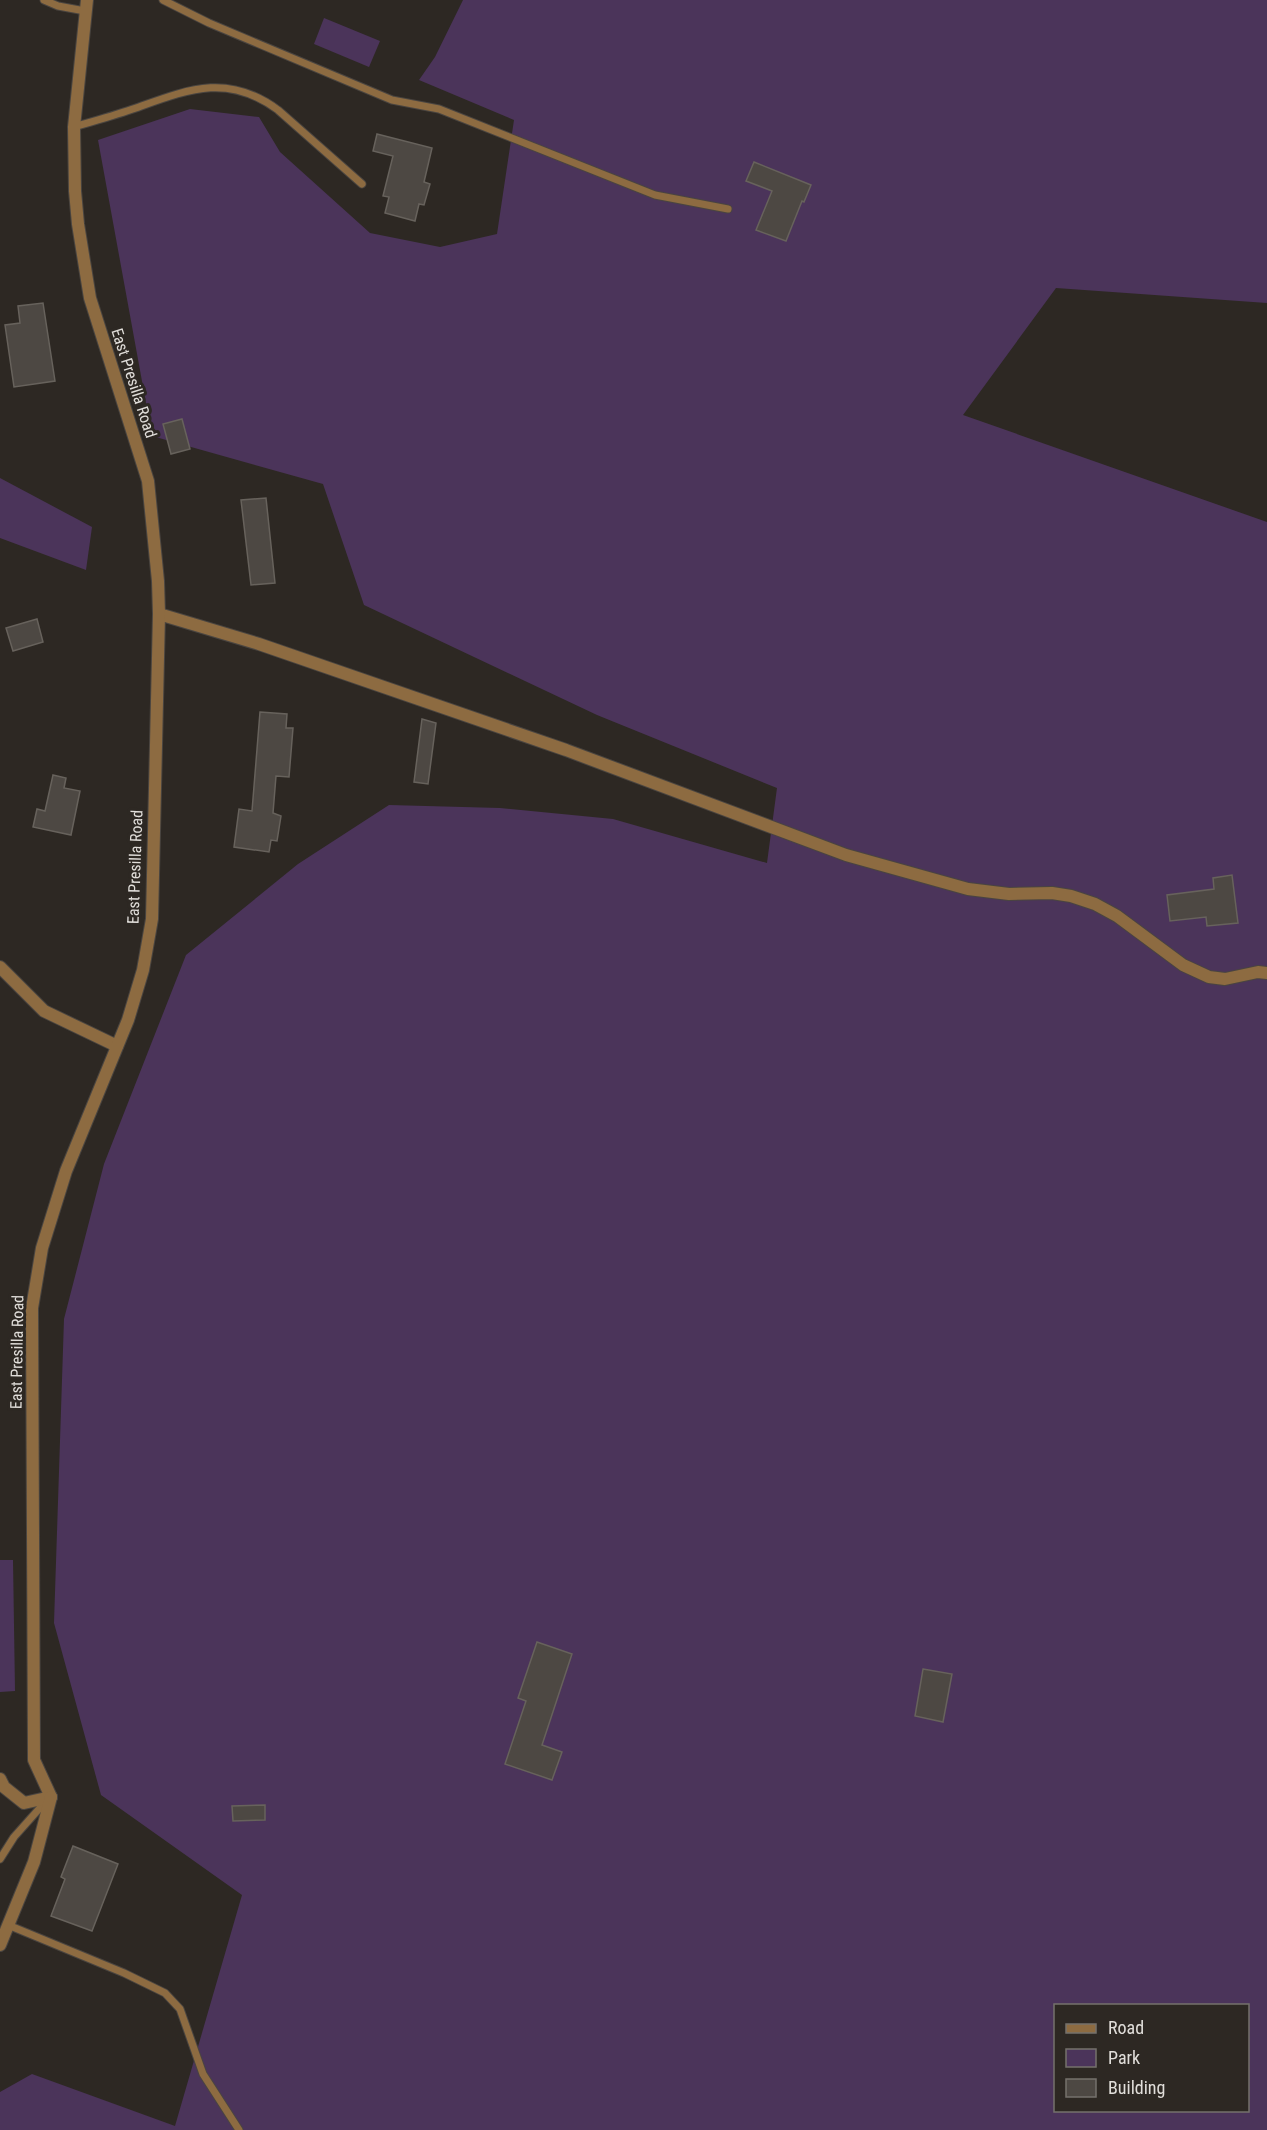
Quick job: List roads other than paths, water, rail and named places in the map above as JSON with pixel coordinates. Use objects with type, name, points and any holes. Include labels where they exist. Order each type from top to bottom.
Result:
[{"type":"street","name":"East Presilla Road","points":[[51,1797],[34,1760],[32,1308],[42,1248],[66,1171],[128,1020],[143,970],[152,920],[159,614],[159,581],[148,481],[90,298],[75,191],[74,128],[86,5]]},
{"type":"street","points":[[159,614],[259,644],[566,750],[846,855],[968,889],[1009,894],[1052,893],[1071,896],[1095,904],[1117,916],[1183,965],[1209,977],[1226,979],[1258,972],[1267,973]]},
{"type":"street","points":[[0,967],[44,1011],[117,1046]]},
{"type":"street","points":[[0,1779],[4,1787],[24,1803],[51,1797],[34,1862],[0,1945]]},
{"type":"lane","points":[[44,0],[58,6],[86,5]]},
{"type":"lane","points":[[163,0],[209,23],[392,100],[439,110],[656,195],[728,209]]},
{"type":"lane","points":[[74,128],[180,92],[217,87],[239,90],[278,110],[362,184]]},
{"type":"lane","points":[[0,1859],[14,1837],[51,1797]]},
{"type":"lane","points":[[8,1925],[165,1993],[180,2009],[203,2074],[239,2130]]}]
